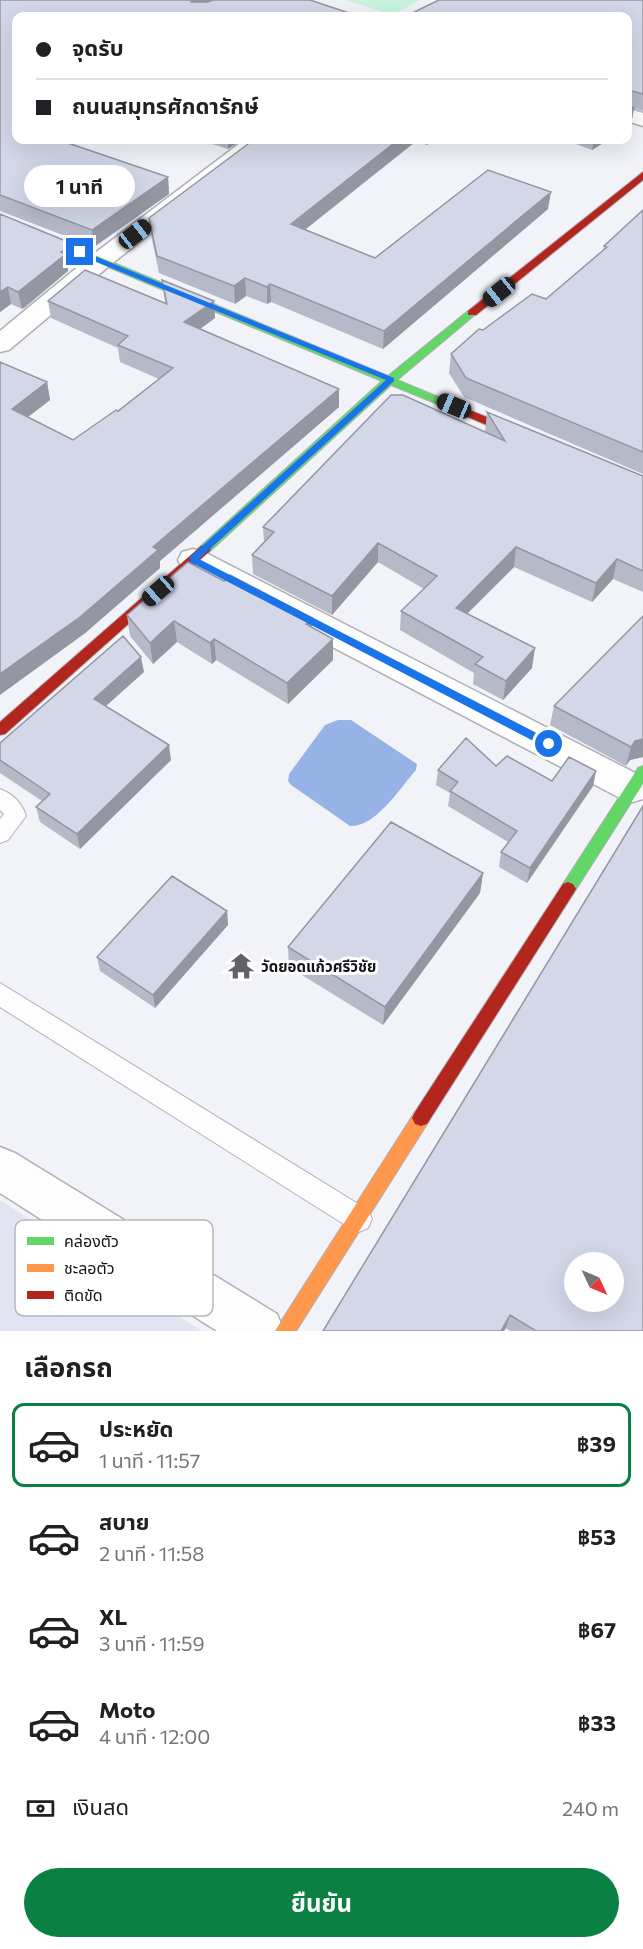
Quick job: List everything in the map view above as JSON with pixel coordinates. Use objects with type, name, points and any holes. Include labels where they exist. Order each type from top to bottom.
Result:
[{"type":"street","points":[[0,344],[100,261],[252,144]]},
{"type":"street","points":[[0,730],[193,560],[391,380],[643,175]]},
{"type":"street","points":[[0,219],[544,445]]},
{"type":"street","points":[[193,560],[638,780],[359,1219],[285,1331]]},
{"type":"street","points":[[0,1168],[83,1220]]},
{"type":"street","points":[[213,1302],[260,1331]]},
{"type":"lane","points":[[0,798],[13,809],[15,816],[0,834]]},
{"type":"lane","points":[[0,994],[359,1219]]},
{"type":"shaded area","points":[[0,1200],[31,1220],[15,1220],[15,1316],[179,1316],[202,1331],[0,1331]]},
{"type":"green space","points":[[345,0],[420,0],[398,12],[383,12]]},
{"type":"water","points":[[338,720],[351,720],[417,764],[416,770],[387,805],[378,814],[359,825],[350,826],[288,781],[289,774],[325,725]]},
{"type":"building","points":[[0,0],[192,0],[191,2],[208,2],[213,0],[310,0],[346,12],[12,12],[12,144],[71,144],[168,177],[92,230],[0,195]]},
{"type":"building","points":[[439,0],[643,0],[643,94],[632,91],[632,12],[414,12]]},
{"type":"building","points":[[248,144],[393,144],[291,224],[375,258],[488,170],[551,192],[384,331],[270,284],[267,287],[245,278],[234,286],[157,256],[149,218]]},
{"type":"building","points":[[643,210],[643,452],[466,378],[451,354],[479,329],[483,330],[532,294],[546,299],[607,247],[604,246]]},
{"type":"building","points":[[0,214],[73,244],[61,252],[66,254],[18,292],[8,287],[0,292]]},
{"type":"building","points":[[85,270],[167,304],[162,280],[214,301],[184,322],[339,389],[153,547],[158,550],[80,617],[0,674],[0,362],[47,382],[12,409],[73,440],[116,410],[118,411],[173,368],[118,345],[128,336],[48,301]]},
{"type":"building","points":[[391,395],[403,395],[505,441],[487,412],[643,476],[643,571],[617,559],[596,583],[516,547],[456,608],[535,648],[506,681],[475,664],[483,657],[401,611],[437,576],[378,543],[332,596],[252,555],[274,532],[263,527]]},
{"type":"building","points":[[188,562],[224,581],[230,575],[312,618],[306,624],[333,639],[287,683],[214,639],[210,643],[174,621],[150,643],[127,615]]},
{"type":"building","points":[[643,616],[643,739],[635,741],[631,747],[554,706]]},
{"type":"building","points":[[123,636],[141,657],[94,699],[169,745],[77,834],[36,807],[50,794],[0,760],[0,743]]},
{"type":"building","points":[[466,738],[496,766],[507,756],[552,781],[569,757],[596,771],[530,868],[501,852],[517,831],[450,791],[458,782],[438,770]]},
{"type":"building","points":[[643,806],[643,1331],[536,1331],[510,1315],[501,1331],[323,1331]]},
{"type":"building","points":[[391,822],[483,873],[385,1007],[288,947]]},
{"type":"building","points":[[172,876],[227,911],[153,995],[97,957]]},
{"type":"traffic: fast","points":[[0,219],[444,403]]},
{"type":"traffic: fast","points":[[205,549],[391,379],[472,313]]},
{"type":"traffic: fast","points":[[568,889],[643,772]]},
{"type":"traffic: slow","points":[[285,1331],[421,1118]]},
{"type":"traffic: jam","points":[[472,313],[643,175]]},
{"type":"traffic: jam","points":[[444,403],[528,438]]},
{"type":"traffic: jam","points":[[0,730],[205,549]]},
{"type":"traffic: jam","points":[[421,1118],[568,889]]},
{"type":"place","name":"วัดยอดแก้วศรีวิชัย","points":[[241,966]]},
{"type":"route","points":[[80,252],[391,380],[193,560],[549,744]]}]
